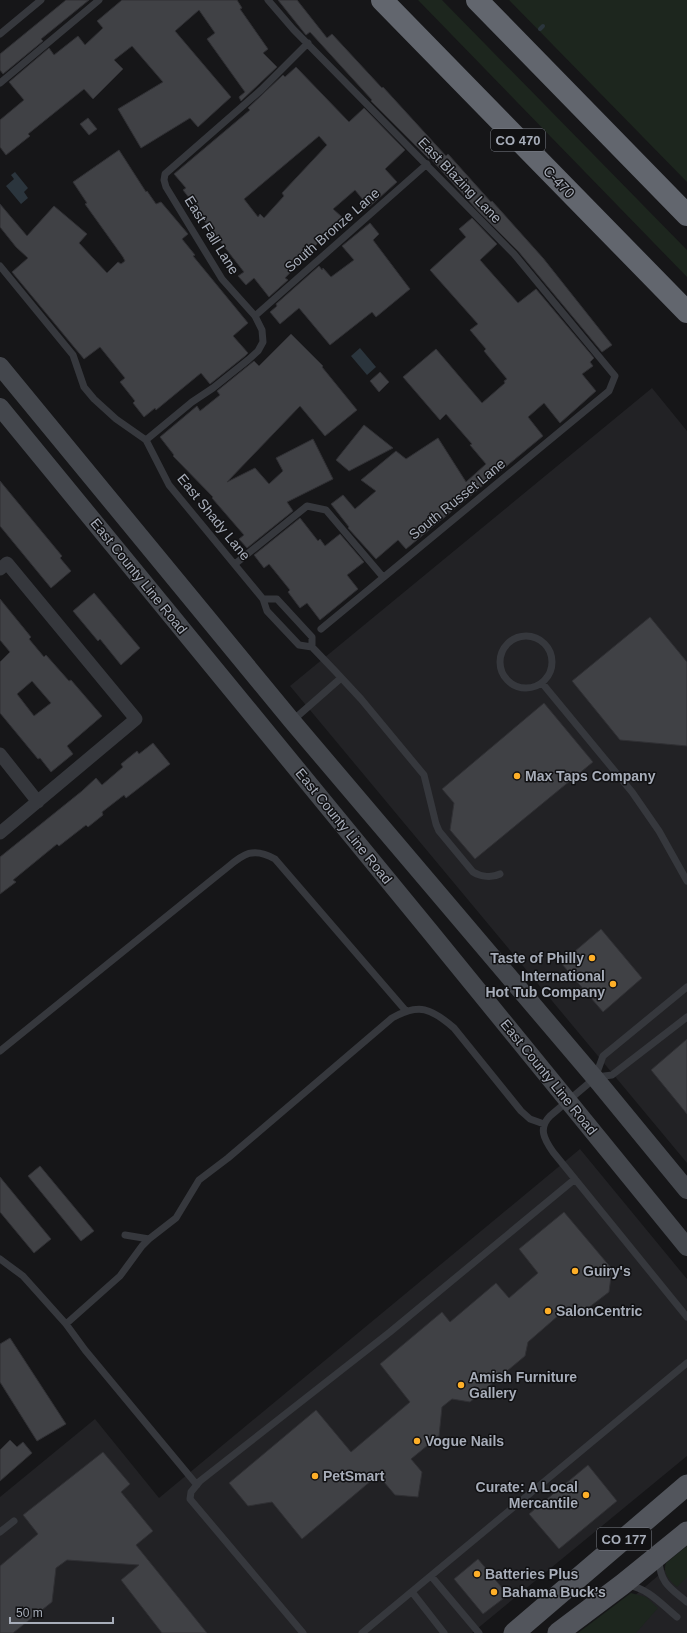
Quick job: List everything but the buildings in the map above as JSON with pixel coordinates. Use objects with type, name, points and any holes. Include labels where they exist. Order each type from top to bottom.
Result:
[{"type":"highway","name":"C-470","points":[[382,0],[654,280],[687,312]]},
{"type":"highway","points":[[477,0],[687,215]]},
{"type":"highway","points":[[662,189],[687,204]]},
{"type":"highway","points":[[654,280],[663,300],[687,324]]},
{"type":"main road","name":"East County Line Road","points":[[0,366],[292,721],[595,1078],[687,1190]]},
{"type":"main road","name":"East County Line Road","points":[[0,407],[687,1247]]},
{"type":"main road","name":"CO 177","points":[[514,1633],[687,1486]]},
{"type":"main road","name":"CO 177","points":[[558,1633],[623,1584],[687,1532]]},
{"type":"street","points":[[0,833],[136,719],[60,627],[2,562]]},
{"type":"street","points":[[0,754],[38,802]]},
{"type":"lane","points":[[0,34],[41,0]]},
{"type":"lane","points":[[0,83],[99,0]]},
{"type":"lane","name":"East Blazing Lane","points":[[268,0],[293,29],[514,254],[614,376],[609,391]]},
{"type":"lane","name":"East Fall Lane","points":[[146,440],[192,402],[213,388],[258,350],[263,342],[262,330],[255,316],[222,279],[166,187],[164,180],[165,174],[261,90],[308,43]]},
{"type":"lane","name":"South Bronze Lane","points":[[255,316],[427,164]]},
{"type":"lane","name":"East Shady Lane","points":[[0,266],[73,355],[84,387],[94,399],[116,419],[146,440],[169,485],[235,564],[262,599],[267,611],[299,645],[312,647],[361,699],[424,775],[436,824],[451,846],[473,872],[487,876],[500,874]]},
{"type":"lane","name":"South Russet Lane","points":[[321,629],[609,391]]},
{"type":"lane","points":[[235,564],[307,506],[326,510],[383,577]]},
{"type":"lane","name":"East Shady Lane","points":[[262,599],[277,599],[312,637],[312,647]]},
{"type":"lane","points":[[517,636],[534,636],[547,646],[553,661],[552,669],[548,677],[542,683],[534,687],[525,688],[516,686],[508,681],[503,674],[500,665],[500,656],[504,647],[510,640],[517,636]]},
{"type":"lane","points":[[292,721],[341,678]]},
{"type":"lane","points":[[542,683],[632,792],[659,831],[687,881]]},
{"type":"lane","points":[[0,1051],[219,874],[251,852],[264,853],[275,859],[406,1011]]},
{"type":"lane","points":[[687,987],[603,1056],[595,1078],[550,1116],[544,1124],[543,1134],[545,1140],[575,1179],[687,1317]]},
{"type":"lane","points":[[66,1324],[120,1276],[149,1239],[176,1218],[200,1180],[228,1158],[392,1018],[406,1011],[417,1009],[429,1011],[446,1021],[454,1028],[521,1110],[530,1119],[544,1124]]},
{"type":"lane","points":[[595,1078],[612,1076],[687,1017]]},
{"type":"lane","points":[[302,1633],[190,1499],[191,1492],[197,1485],[390,1332],[575,1179]]},
{"type":"lane","points":[[125,1235],[149,1239]]},
{"type":"lane","points":[[0,1259],[23,1276],[66,1324],[85,1350],[197,1485]]},
{"type":"lane","points":[[362,1633],[687,1363]]},
{"type":"lane","points":[[0,1532],[14,1521]]},
{"type":"lane","points":[[659,1554],[659,1566],[662,1578],[669,1587],[687,1602]]},
{"type":"lane","points":[[432,1576],[479,1633]]},
{"type":"lane","points":[[623,1584],[636,1586],[647,1591],[677,1617]]},
{"type":"lane","points":[[412,1592],[444,1633]]},
{"type":"shaded area","points":[[418,0],[442,0],[687,250],[687,277]]},
{"type":"shaded area","points":[[509,0],[687,0],[687,182]]},
{"type":"shaded area","points":[[15,172],[28,188],[24,192],[28,198],[21,204],[6,186],[14,179],[11,175]]},
{"type":"shaded area","points":[[360,348],[376,367],[367,375],[351,356]]},
{"type":"shaded area","points":[[652,388],[687,431],[687,1163],[290,686]]},
{"type":"shaded area","points":[[580,1149],[687,1279],[687,1456],[472,1633],[0,1633],[0,1497],[95,1419],[159,1498]]},
{"type":"shaded area","points":[[687,1546],[687,1577],[677,1587],[667,1576],[665,1567],[666,1563]]},
{"type":"shaded area","points":[[687,1551],[687,1633],[591,1633]]},
{"type":"shaded area","points":[[631,1593],[646,1597],[658,1608],[636,1633],[578,1633]]},
{"type":"waterway","points":[[540,29],[543,26]]},
{"type":"place","name":"Max Taps Company","points":[[517,776]]},
{"type":"place","name":"Taste of Philly","points":[[592,958]]},
{"type":"place","name":"International Hot Tub Company","points":[[613,984]]},
{"type":"place","name":"Guiry's","points":[[575,1271]]},
{"type":"place","name":"SalonCentric","points":[[548,1311]]},
{"type":"place","name":"Amish Furniture Gallery","points":[[461,1385]]},
{"type":"place","name":"Vogue Nails","points":[[417,1441]]},
{"type":"place","name":"PetSmart","points":[[315,1476]]},
{"type":"place","name":"Curate: A Local Mercantile","points":[[586,1495]]},
{"type":"place","name":"Batteries Plus","points":[[477,1574]]},
{"type":"place","name":"Bahama Buck’s","points":[[494,1592]]}]
